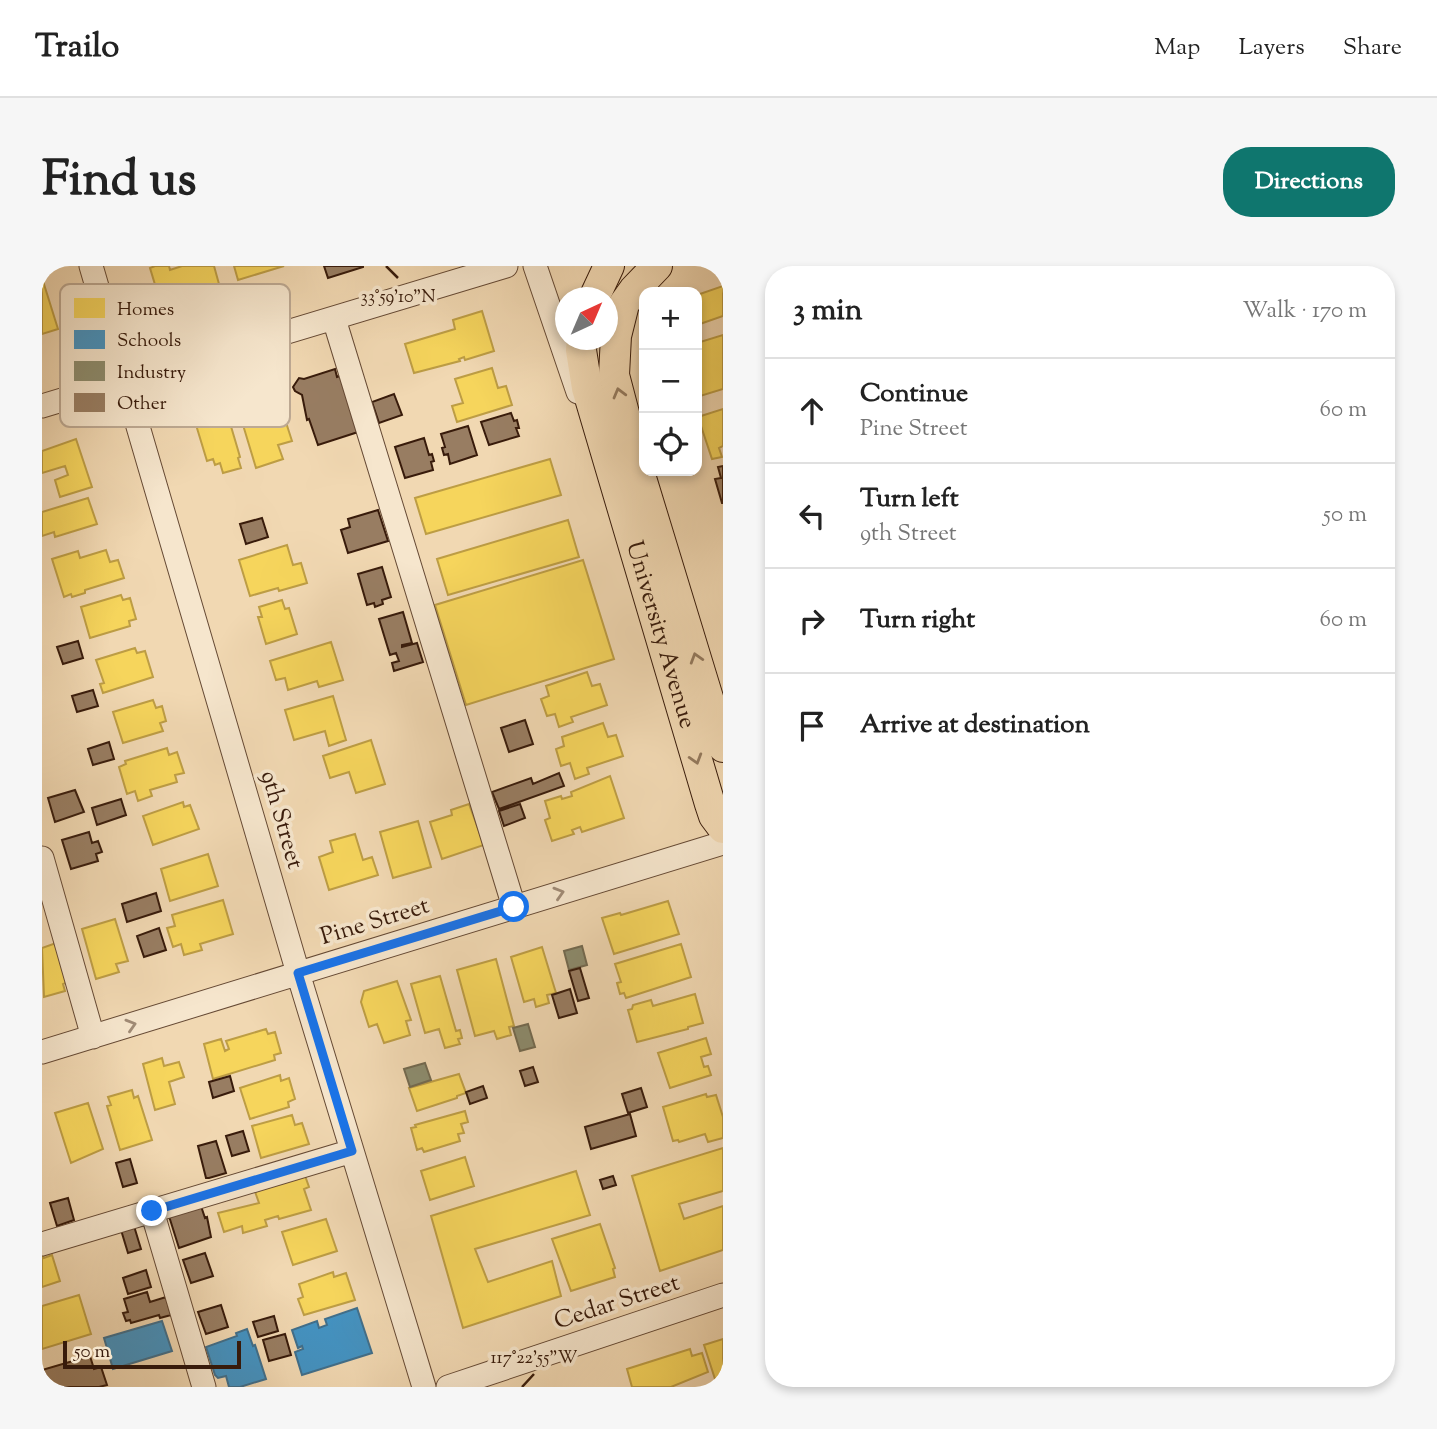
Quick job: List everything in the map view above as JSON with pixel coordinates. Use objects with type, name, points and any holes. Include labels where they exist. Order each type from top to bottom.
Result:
[{"type":"main road","points":[[599,287],[609,266]]},
{"type":"main road","points":[[632,278],[657,266]]},
{"type":"main road","name":"University Avenue","points":[[632,278],[616,336],[614,375],[641,478],[723,747]]},
{"type":"main road","name":"University Avenue","points":[[581,350],[587,387],[713,816],[723,828]]},
{"type":"street","name":"9th Street","points":[[91,266],[96,284]]},
{"type":"street","points":[[290,332],[506,266]]},
{"type":"street","name":"University Avenue","points":[[535,266],[599,457],[614,482]]},
{"type":"street","points":[[334,319],[514,907]]},
{"type":"street","points":[[42,406],[60,401]]},
{"type":"street","name":"9th Street","points":[[138,427],[298,973],[424,1387]]},
{"type":"street","name":"Pine Street","points":[[42,1052],[723,843]]},
{"type":"street","points":[[42,858],[93,1037]]},
{"type":"street","points":[[42,1244],[352,1151]]},
{"type":"street","points":[[152,1211],[204,1387]]},
{"type":"street","name":"Cedar Street","points":[[448,1387],[723,1295]]},
{"type":"building: Homes","points":[[169,266],[170,270],[182,266],[214,266],[219,284],[155,284],[150,268]]},
{"type":"building: Homes","points":[[234,266],[284,266],[238,280]]},
{"type":"building: Homes","points":[[42,282],[58,329],[42,334]]},
{"type":"building: Homes","points":[[723,286],[723,316],[702,323],[702,293]]},
{"type":"building: Homes","points":[[482,311],[494,351],[465,360],[464,357],[459,359],[460,361],[414,373],[405,344],[455,329],[453,320]]},
{"type":"building: Homes","points":[[723,335],[723,389],[702,395],[702,350],[702,341]]},
{"type":"building: Homes","points":[[492,368],[498,388],[506,386],[512,405],[457,422],[452,406],[463,403],[455,379]]},
{"type":"building: Homes","points":[[723,409],[723,446],[719,448],[722,457],[712,459],[702,429],[702,416]]},
{"type":"building: Homes","points":[[197,427],[231,427],[241,468],[223,473],[220,463],[215,465],[213,459],[207,461]]},
{"type":"building: Homes","points":[[244,427],[287,427],[292,441],[278,445],[283,459],[256,468]]},
{"type":"building: Homes","points":[[76,439],[92,487],[60,497],[55,480],[68,475],[65,466],[42,473],[42,451]]},
{"type":"building: Homes","points":[[550,459],[561,495],[426,534],[415,498]]},
{"type":"building: Homes","points":[[88,498],[97,524],[55,537],[54,532],[42,536],[42,512]]},
{"type":"building: Homes","points":[[568,520],[579,557],[448,595],[437,559]]},
{"type":"building: Homes","points":[[287,545],[293,565],[301,563],[307,583],[250,596],[239,560]]},
{"type":"building: Homes","points":[[106,550],[110,562],[118,560],[124,578],[85,590],[85,593],[64,597],[52,559],[78,551],[80,558]]},
{"type":"building: Homes","points":[[583,560],[614,659],[466,705],[435,605]]},
{"type":"building: Homes","points":[[121,595],[123,600],[130,598],[136,619],[129,621],[130,626],[90,638],[81,607]]},
{"type":"building: Homes","points":[[282,600],[285,609],[289,608],[297,634],[266,644],[258,617],[262,617],[259,607]]},
{"type":"building: Homes","points":[[331,642],[343,680],[319,687],[317,681],[288,690],[285,678],[276,680],[270,661]]},
{"type":"building: Homes","points":[[135,648],[137,653],[145,651],[153,677],[103,693],[100,684],[104,683],[96,660]]},
{"type":"building: Homes","points":[[587,672],[592,686],[600,684],[607,705],[571,717],[573,722],[559,727],[555,714],[547,716],[541,699],[549,696],[546,686]]},
{"type":"building: Homes","points":[[333,696],[346,740],[329,746],[325,731],[294,740],[285,710]]},
{"type":"building: Homes","points":[[153,700],[156,708],[162,706],[166,721],[160,723],[163,731],[123,743],[113,712]]},
{"type":"building: Homes","points":[[603,723],[608,737],[616,735],[623,756],[587,768],[589,774],[575,779],[570,763],[561,766],[556,749],[564,746],[562,737]]},
{"type":"building: Homes","points":[[371,740],[385,784],[356,793],[349,772],[330,778],[323,756]]},
{"type":"building: Homes","points":[[167,748],[169,755],[177,752],[184,773],[175,775],[177,782],[150,790],[152,796],[138,801],[135,791],[127,794],[119,767],[126,764],[125,761]]},
{"type":"building: Homes","points":[[610,776],[624,818],[582,832],[580,827],[572,830],[574,834],[552,841],[545,820],[550,818],[545,801],[572,796],[571,792]]},
{"type":"building: Homes","points":[[183,802],[184,807],[190,805],[199,829],[153,845],[143,816]]},
{"type":"building: Homes","points":[[469,804],[484,845],[442,859],[430,822],[452,815],[451,810]]},
{"type":"building: Homes","points":[[418,821],[431,867],[393,878],[380,832]]},
{"type":"building: Homes","points":[[355,834],[363,860],[372,857],[378,875],[329,890],[319,857],[333,852],[330,841]]},
{"type":"building: Homes","points":[[208,854],[218,886],[170,901],[161,869]]},
{"type":"building: Homes","points":[[223,900],[233,934],[200,944],[202,950],[184,955],[181,944],[173,947],[167,928],[175,926],[172,915]]},
{"type":"building: Homes","points":[[668,901],[679,934],[614,954],[602,918]]},
{"type":"building: Homes","points":[[115,919],[128,961],[116,964],[119,972],[96,979],[82,929]]},
{"type":"building: Homes","points":[[56,943],[68,982],[63,984],[65,991],[44,997],[42,948]]},
{"type":"building: Homes","points":[[681,944],[691,977],[626,998],[624,993],[620,994],[617,983],[621,982],[615,964]]},
{"type":"building: Homes","points":[[542,947],[556,993],[547,995],[549,1003],[536,1007],[534,999],[524,1002],[511,957]]},
{"type":"building: Homes","points":[[496,959],[514,1026],[509,1027],[511,1035],[497,1039],[494,1031],[475,1036],[457,970]]},
{"type":"building: Homes","points":[[440,976],[456,1031],[460,1030],[462,1038],[458,1039],[460,1044],[445,1048],[439,1029],[425,1033],[411,984]]},
{"type":"building: Homes","points":[[397,981],[411,1020],[406,1021],[410,1035],[384,1043],[377,1024],[369,1027],[361,1002],[364,991]]},
{"type":"building: Homes","points":[[695,994],[703,1023],[637,1042],[628,1010],[632,1009],[633,1005],[651,1000],[653,1006]]},
{"type":"building: Homes","points":[[266,1029],[268,1034],[275,1032],[281,1053],[274,1055],[275,1060],[213,1079],[204,1044],[221,1039],[225,1051],[229,1049],[226,1041]]},
{"type":"building: Homes","points":[[706,1038],[711,1054],[701,1057],[704,1067],[708,1066],[711,1075],[670,1088],[658,1053]]},
{"type":"building: Homes","points":[[162,1058],[164,1066],[179,1062],[184,1077],[169,1082],[175,1104],[155,1110],[143,1064]]},
{"type":"building: Homes","points":[[459,1074],[466,1093],[417,1111],[409,1088]]},
{"type":"building: Homes","points":[[280,1075],[281,1081],[289,1078],[295,1099],[288,1102],[289,1107],[250,1119],[240,1088]]},
{"type":"building: Homes","points":[[132,1090],[134,1098],[138,1096],[152,1140],[120,1150],[107,1106],[111,1105],[108,1097]]},
{"type":"building: Homes","points":[[706,1094],[707,1097],[716,1095],[723,1117],[723,1138],[708,1142],[705,1134],[679,1142],[673,1141],[663,1107]]},
{"type":"building: Homes","points":[[88,1103],[103,1149],[71,1163],[55,1113]]},
{"type":"building: Homes","points":[[465,1111],[468,1122],[461,1124],[464,1133],[458,1134],[460,1141],[424,1152],[422,1148],[417,1150],[411,1128]]},
{"type":"building: Homes","points":[[292,1115],[295,1125],[302,1123],[309,1144],[261,1158],[252,1126]]},
{"type":"building: Homes","points":[[723,1148],[723,1191],[679,1204],[684,1219],[723,1206],[723,1250],[660,1271],[632,1176]]},
{"type":"building: Homes","points":[[465,1157],[474,1186],[430,1200],[421,1171]]},
{"type":"building: Homes","points":[[303,1170],[309,1187],[304,1189],[311,1210],[265,1220],[267,1226],[243,1233],[242,1226],[224,1232],[218,1213],[259,1203],[253,1186]]},
{"type":"building: Homes","points":[[576,1171],[590,1215],[475,1249],[488,1282],[552,1261],[561,1296],[463,1328],[431,1216]]},
{"type":"building: Homes","points":[[326,1219],[337,1251],[293,1265],[282,1232]]},
{"type":"building: Homes","points":[[600,1224],[615,1268],[615,1277],[571,1291],[552,1239]]},
{"type":"building: Homes","points":[[42,1254],[44,1258],[52,1255],[60,1281],[42,1287]]},
{"type":"building: Homes","points":[[333,1272],[334,1277],[346,1273],[355,1300],[304,1315],[298,1299],[303,1297],[299,1284]]},
{"type":"building: Homes","points":[[79,1295],[91,1334],[42,1349],[42,1306]]},
{"type":"building: Homes","points":[[723,1339],[723,1377],[715,1379],[704,1345]]},
{"type":"building: Homes","points":[[690,1349],[692,1356],[702,1353],[708,1372],[671,1387],[632,1387],[627,1369]]},
{"type":"building: Schools","points":[[357,1308],[372,1353],[302,1375],[295,1352],[303,1349],[302,1346],[298,1348],[292,1330],[317,1321],[319,1328],[327,1325],[325,1319]]},
{"type":"building: Schools","points":[[162,1321],[172,1351],[113,1369],[104,1338]]},
{"type":"building: Schools","points":[[247,1329],[266,1379],[240,1387],[229,1387],[226,1376],[218,1378],[215,1375],[206,1347],[237,1336],[236,1333]]},
{"type":"building: Industry","points":[[582,946],[587,965],[569,970],[564,951]]},
{"type":"building: Industry","points":[[528,1024],[535,1047],[520,1051],[513,1028]]},
{"type":"building: Industry","points":[[425,1063],[431,1080],[410,1087],[404,1069]]},
{"type":"building: Other","points":[[324,266],[363,266],[363,267],[328,278]]},
{"type":"building: Other","points":[[335,369],[337,377],[340,376],[358,432],[318,445],[309,419],[307,420],[302,395],[293,387],[299,378],[304,379]]},
{"type":"building: Other","points":[[394,394],[402,415],[379,423],[372,402]]},
{"type":"building: Other","points":[[511,413],[514,421],[517,420],[519,436],[489,445],[481,422]]},
{"type":"building: Other","points":[[468,426],[477,455],[450,464],[448,454],[444,455],[442,448],[445,447],[441,434]]},
{"type":"building: Other","points":[[424,438],[429,455],[432,454],[434,461],[431,462],[433,470],[405,478],[395,447]]},
{"type":"building: Other","points":[[723,466],[722,503],[715,479],[721,478],[718,467]]},
{"type":"building: Other","points":[[378,510],[388,541],[348,553],[341,530],[350,527],[348,519]]},
{"type":"building: Other","points":[[262,518],[268,537],[246,544],[240,524]]},
{"type":"building: Other","points":[[382,567],[391,597],[382,600],[383,604],[375,607],[374,603],[367,605],[358,574]]},
{"type":"building: Other","points":[[403,612],[412,643],[402,647],[417,643],[423,662],[394,671],[392,663],[399,661],[396,653],[390,655],[379,619]]},
{"type":"building: Other","points":[[78,641],[83,658],[63,664],[57,647]]},
{"type":"building: Other","points":[[93,690],[98,706],[77,712],[72,696]]},
{"type":"building: Other","points":[[525,720],[533,744],[509,752],[501,728]]},
{"type":"building: Other","points":[[109,742],[114,759],[93,765],[88,749]]},
{"type":"building: Other","points":[[559,773],[564,786],[499,809],[492,792],[531,778],[533,784]]},
{"type":"building: Other","points":[[75,790],[84,812],[55,822],[48,798]]},
{"type":"building: Other","points":[[121,799],[126,815],[97,825],[92,808]]},
{"type":"building: Other","points":[[520,804],[525,818],[504,826],[499,811]]},
{"type":"building: Other","points":[[89,832],[92,843],[98,841],[102,852],[96,854],[98,861],[71,869],[62,840]]},
{"type":"building: Other","points":[[156,893],[161,911],[127,922],[122,904]]},
{"type":"building: Other","points":[[159,928],[166,950],[144,957],[137,936]]},
{"type":"building: Other","points":[[580,968],[589,998],[578,1001],[569,971]]},
{"type":"building: Other","points":[[570,989],[577,1013],[559,1018],[552,995]]},
{"type":"building: Other","points":[[533,1067],[538,1082],[525,1086],[520,1071]]},
{"type":"building: Other","points":[[230,1076],[234,1091],[213,1098],[209,1082]]},
{"type":"building: Other","points":[[483,1086],[487,1098],[470,1104],[466,1092]]},
{"type":"building: Other","points":[[641,1088],[647,1107],[628,1113],[622,1094]]},
{"type":"building: Other","points":[[630,1114],[636,1136],[591,1149],[585,1127]]},
{"type":"building: Other","points":[[243,1131],[249,1151],[232,1156],[226,1136]]},
{"type":"building: Other","points":[[216,1141],[226,1173],[206,1178],[198,1146]]},
{"type":"building: Other","points":[[130,1159],[137,1183],[123,1187],[116,1163]]},
{"type":"building: Other","points":[[613,1176],[616,1185],[603,1189],[600,1180]]},
{"type":"building: Other","points":[[68,1198],[74,1220],[57,1226],[50,1203]]},
{"type":"building: Other","points":[[200,1203],[205,1218],[207,1217],[211,1237],[179,1248],[168,1213]]},
{"type":"building: Other","points":[[134,1226],[141,1249],[128,1253],[121,1230]]},
{"type":"building: Other","points":[[205,1253],[213,1276],[191,1283],[183,1260]]},
{"type":"building: Other","points":[[146,1270],[151,1287],[128,1294],[123,1278]]},
{"type":"building: Other","points":[[147,1292],[150,1302],[166,1297],[171,1315],[160,1318],[159,1315],[131,1323],[130,1320],[126,1321],[123,1313],[128,1312],[124,1299]]},
{"type":"building: Other","points":[[221,1305],[228,1327],[206,1334],[198,1312]]},
{"type":"building: Other","points":[[274,1316],[278,1331],[258,1337],[253,1322]]},
{"type":"building: Other","points":[[285,1334],[291,1355],[269,1361],[263,1340]]},
{"type":"building: Other","points":[[90,1356],[94,1369],[101,1367],[107,1385],[42,1387],[42,1370]]},
{"type":"route","points":[[152,1211],[352,1151],[298,973],[514,907]]}]
